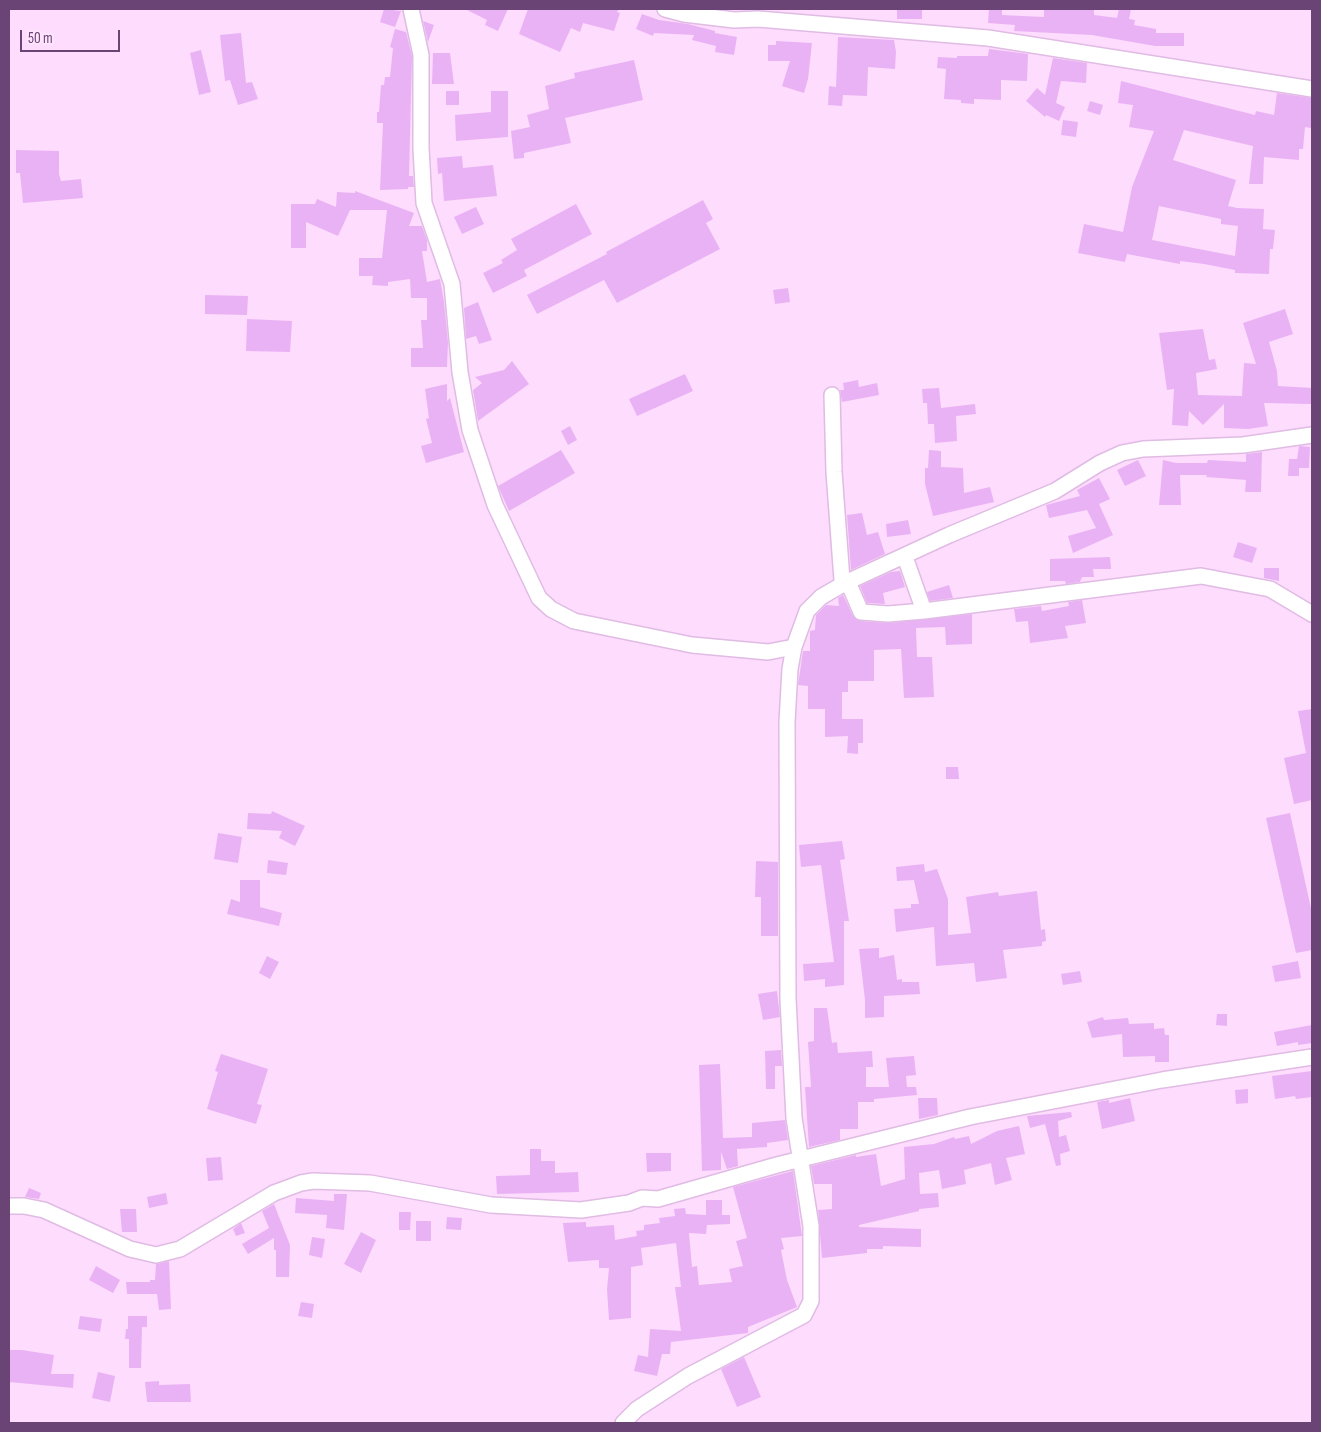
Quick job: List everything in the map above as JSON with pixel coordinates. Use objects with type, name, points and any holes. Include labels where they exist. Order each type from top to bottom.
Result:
[{"type":"street","points":[[411,9],[421,55],[421,148],[424,203],[452,284],[460,372],[470,430],[495,505],[540,598],[551,609],[574,621],[692,645],[768,652],[794,647]]},
{"type":"street","points":[[665,9],[684,14],[734,20],[758,19],[996,40],[1312,89]]},
{"type":"street","points":[[832,395],[841,578],[853,593],[861,612],[888,614],[924,611],[1201,576],[1270,588],[1312,614]]},
{"type":"street","points":[[623,1423],[637,1409],[688,1376],[792,1322],[808,1311],[812,1296],[811,1226],[794,1118],[788,999],[787,722],[790,669],[794,647],[807,611],[821,597],[845,583],[905,557],[949,535],[1055,491],[1100,463],[1122,453],[1143,449],[1243,445],[1312,435]]},
{"type":"street","points":[[905,557],[924,611]]},
{"type":"street","points":[[9,1206],[24,1206],[44,1210],[69,1219],[130,1249],[156,1255],[180,1249],[274,1193],[301,1183],[324,1181],[370,1183],[491,1205],[581,1210],[629,1203],[642,1198],[658,1200],[801,1159],[994,1112],[1198,1074],[1312,1057]]},
{"type":"building","points":[[384,9],[401,11],[395,27],[380,22]]},
{"type":"building","points":[[465,9],[508,9],[498,31],[485,25],[487,20]]},
{"type":"building","points":[[528,9],[619,9],[617,12],[620,13],[614,31],[583,23],[580,32],[571,28],[560,52],[519,34]]},
{"type":"building","points":[[897,9],[922,9],[922,19],[897,19]]},
{"type":"building","points":[[989,9],[1002,9],[1002,15],[1044,17],[1044,9],[1094,9],[1094,15],[1117,18],[1119,9],[1131,9],[1129,19],[1135,20],[1134,25],[1156,29],[1156,33],[1184,33],[1184,46],[1155,46],[1092,35],[1014,31],[1015,25],[988,23]]},
{"type":"building","points":[[642,14],[659,20],[688,24],[715,31],[715,33],[737,37],[734,55],[715,52],[716,46],[692,40],[694,35],[654,33],[653,36],[636,29]]},
{"type":"building","points":[[423,21],[434,25],[428,42]]},
{"type":"building","points":[[395,29],[406,32],[412,56],[409,176],[413,176],[414,187],[380,190],[383,123],[377,123],[377,112],[379,112],[381,85],[384,85],[385,77],[390,77],[393,48],[390,47]]},
{"type":"building","points":[[241,33],[246,83],[252,82],[258,99],[238,105],[230,80],[225,81],[220,35]]},
{"type":"building","points":[[838,37],[894,40],[896,52],[895,69],[868,67],[867,96],[843,95],[842,106],[828,105],[829,86],[836,87]]},
{"type":"building","points":[[776,41],[812,43],[808,79],[804,93],[782,86],[790,61],[768,61],[768,45],[776,45]]},
{"type":"building","points":[[989,49],[1028,54],[1027,81],[1001,80],[1001,100],[974,99],[974,104],[961,103],[961,100],[944,99],[946,69],[937,68],[938,57],[988,56]]},
{"type":"building","points":[[201,50],[211,92],[199,95],[190,53]]},
{"type":"building","points":[[433,53],[450,53],[454,84],[432,84]]},
{"type":"building","points":[[1053,58],[1087,63],[1086,83],[1061,81],[1056,103],[1065,107],[1059,121],[1046,115],[1045,117],[1026,101],[1037,88],[1045,95]]},
{"type":"building","points":[[634,60],[643,100],[565,118],[571,143],[524,153],[524,158],[514,159],[511,131],[530,127],[527,115],[549,109],[545,86],[575,78],[574,73]]},
{"type":"building","points":[[1121,81],[1255,115],[1256,111],[1274,115],[1277,93],[1312,98],[1311,128],[1305,127],[1303,149],[1299,149],[1299,160],[1264,157],[1263,184],[1249,184],[1253,146],[1184,130],[1173,160],[1236,180],[1228,206],[1264,209],[1263,229],[1275,230],[1273,249],[1270,249],[1269,274],[1235,273],[1235,270],[1204,264],[1180,261],[1180,264],[1127,254],[1125,262],[1078,253],[1084,224],[1123,232],[1132,187],[1154,131],[1129,127],[1133,105],[1118,103]],"holes":[[[1159,206],[1221,219],[1221,224],[1238,226],[1235,256],[1152,240]]]},
{"type":"building","points":[[446,91],[459,91],[459,105],[446,105]]},
{"type":"building","points":[[491,91],[508,91],[508,137],[456,141],[455,115],[491,112]]},
{"type":"building","points":[[1090,101],[1103,105],[1100,115],[1087,111]]},
{"type":"building","points":[[1063,120],[1078,122],[1076,137],[1061,135]]},
{"type":"building","points":[[16,150],[59,151],[59,174],[61,181],[81,179],[83,198],[23,203],[20,173],[16,173]]},
{"type":"building","points":[[462,156],[463,168],[493,165],[497,196],[444,201],[442,173],[438,174],[437,158]]},
{"type":"building","points":[[355,191],[414,213],[409,226],[422,226],[427,240],[427,251],[422,251],[427,282],[440,279],[448,342],[447,367],[411,367],[411,348],[423,348],[421,320],[427,320],[427,298],[411,298],[410,279],[388,282],[388,286],[372,285],[373,276],[359,276],[359,258],[382,258],[387,210],[350,210],[338,236],[306,222],[306,248],[291,248],[291,204],[315,204],[317,199],[336,207],[337,192],[355,193]]},
{"type":"building","points":[[703,200],[713,219],[706,223],[720,249],[617,303],[604,280],[537,314],[527,295],[607,254],[606,252]]},
{"type":"building","points":[[576,204],[592,234],[524,270],[527,276],[493,293],[483,273],[503,263],[501,260],[517,250],[511,239]]},
{"type":"building","points":[[476,207],[484,224],[462,234],[454,217]]},
{"type":"building","points":[[788,288],[790,302],[775,304],[773,290]]},
{"type":"building","points":[[205,295],[248,296],[247,315],[205,314]]},
{"type":"building","points":[[478,302],[492,340],[479,344],[476,336],[466,339],[464,308]]},
{"type":"building","points":[[1285,309],[1293,334],[1269,342],[1277,371],[1278,386],[1312,388],[1311,404],[1264,403],[1268,426],[1248,429],[1224,428],[1224,404],[1203,425],[1189,411],[1188,426],[1172,425],[1174,389],[1167,390],[1159,333],[1203,329],[1209,360],[1215,359],[1217,369],[1196,373],[1198,395],[1242,396],[1244,363],[1256,364],[1243,323]]},
{"type":"building","points":[[247,319],[292,321],[290,352],[246,351]]},
{"type":"building","points":[[512,361],[529,384],[478,421],[473,390],[482,383],[475,377],[504,370]]},
{"type":"building","points":[[685,374],[693,391],[637,416],[629,399]]},
{"type":"building","points":[[858,380],[859,387],[877,383],[879,395],[842,402],[840,390],[844,390],[843,383]]},
{"type":"building","points":[[447,384],[447,401],[450,398],[464,452],[426,463],[421,446],[432,443],[426,419],[429,418],[425,389]]},
{"type":"building","points":[[939,388],[941,408],[975,404],[976,414],[956,416],[957,441],[935,443],[934,424],[928,424],[927,403],[923,403],[922,389]]},
{"type":"building","points":[[570,426],[577,440],[568,445],[561,431]]},
{"type":"building","points":[[1299,446],[1310,447],[1309,468],[1299,468],[1299,476],[1288,476],[1289,459],[1297,459]]},
{"type":"building","points":[[561,450],[575,473],[509,511],[498,486]]},
{"type":"building","points":[[929,450],[941,451],[941,467],[963,468],[964,493],[990,487],[994,502],[933,516],[925,484],[925,468],[928,468]]},
{"type":"building","points":[[1262,452],[1261,492],[1245,492],[1246,480],[1206,477],[1207,475],[1180,475],[1181,505],[1159,505],[1163,460],[1176,463],[1207,463],[1208,460],[1246,462],[1246,454]]},
{"type":"building","points":[[1138,460],[1146,476],[1125,486],[1117,470]]},
{"type":"building","points":[[1099,478],[1110,499],[1099,504],[1113,535],[1073,553],[1068,536],[1096,528],[1087,510],[1049,518],[1046,505],[1080,496],[1077,490]]},
{"type":"building","points":[[862,513],[867,535],[878,532],[885,554],[851,570],[847,515]]},
{"type":"building","points":[[908,520],[911,534],[887,537],[886,524]]},
{"type":"building","points":[[1238,542],[1257,548],[1252,563],[1233,557]]},
{"type":"building","points":[[1110,557],[1111,569],[1093,569],[1094,577],[1082,577],[1080,582],[1066,584],[1065,581],[1050,581],[1050,559]]},
{"type":"building","points":[[1264,568],[1279,568],[1279,581],[1264,578]]},
{"type":"building","points":[[900,571],[905,587],[883,593],[885,604],[867,603],[860,586],[891,572]]},
{"type":"building","points":[[949,585],[953,598],[930,601],[927,592]]},
{"type":"building","points":[[843,595],[853,616],[860,621],[889,623],[972,614],[972,644],[946,645],[945,627],[916,628],[917,657],[932,657],[934,697],[904,698],[901,649],[874,650],[874,681],[848,681],[848,692],[842,692],[842,719],[863,719],[863,743],[858,743],[858,754],[847,753],[848,736],[825,737],[825,709],[808,709],[808,686],[798,685],[803,651],[810,651],[810,631],[815,630],[816,615],[826,605],[839,606],[838,598]]},
{"type":"building","points":[[1082,600],[1086,623],[1065,626],[1068,638],[1030,643],[1028,621],[1016,622],[1014,609],[1041,606],[1042,611],[1069,606],[1068,602]]},
{"type":"building","points":[[1312,709],[1312,800],[1294,804],[1284,758],[1306,753],[1298,711]]},
{"type":"building","points":[[946,767],[958,767],[959,779],[946,779]]},
{"type":"building","points":[[272,811],[305,826],[295,846],[279,838],[282,831],[247,829],[248,813],[271,814]]},
{"type":"building","points":[[1290,813],[1312,913],[1312,950],[1296,953],[1266,818]]},
{"type":"building","points":[[218,833],[242,837],[238,863],[214,859]]},
{"type":"building","points":[[842,841],[845,859],[840,860],[849,921],[844,921],[844,985],[825,987],[825,979],[804,981],[803,964],[834,962],[821,865],[801,867],[799,845]]},
{"type":"building","points":[[268,860],[288,863],[286,875],[267,873]]},
{"type":"building","points":[[756,861],[778,862],[778,936],[761,936],[761,897],[755,897]]},
{"type":"building","points":[[924,864],[925,872],[937,869],[948,899],[948,935],[971,933],[966,897],[998,892],[999,896],[1037,891],[1041,930],[1045,929],[1046,941],[1042,942],[1042,946],[1003,950],[1007,978],[976,982],[974,963],[936,966],[934,927],[896,932],[894,909],[911,908],[911,904],[919,904],[914,880],[897,881],[896,867]]},
{"type":"building","points":[[240,880],[260,880],[260,907],[282,913],[279,926],[227,914],[231,899],[240,902]]},
{"type":"building","points":[[879,948],[879,958],[894,955],[897,980],[902,979],[902,982],[919,982],[920,994],[884,996],[884,1017],[865,1018],[865,1000],[859,949]]},
{"type":"building","points":[[267,956],[279,962],[270,979],[259,973]]},
{"type":"building","points":[[1298,961],[1301,978],[1275,982],[1272,966]]},
{"type":"building","points":[[1080,971],[1082,982],[1063,985],[1061,974]]},
{"type":"building","points":[[777,991],[780,1017],[763,1020],[758,994]]},
{"type":"building","points":[[814,1008],[827,1008],[832,1043],[837,1042],[838,1053],[872,1051],[873,1067],[866,1067],[866,1087],[889,1087],[886,1058],[914,1056],[916,1075],[906,1076],[907,1087],[916,1087],[917,1095],[874,1099],[874,1102],[858,1102],[858,1129],[840,1129],[840,1140],[809,1147],[805,1087],[811,1087],[808,1042],[814,1041]]},
{"type":"building","points":[[1217,1014],[1227,1014],[1227,1026],[1216,1025]]},
{"type":"building","points":[[1103,1017],[1104,1020],[1128,1018],[1129,1024],[1154,1023],[1154,1029],[1164,1028],[1165,1035],[1169,1035],[1169,1062],[1155,1062],[1155,1056],[1123,1057],[1122,1034],[1092,1038],[1087,1022]]},
{"type":"building","points":[[1312,1025],[1312,1043],[1298,1045],[1298,1042],[1277,1046],[1274,1032]]},
{"type":"building","points":[[781,1050],[782,1066],[775,1066],[775,1089],[766,1089],[765,1051]]},
{"type":"building","points":[[221,1054],[268,1069],[257,1104],[262,1105],[256,1124],[207,1109],[218,1072],[215,1071]]},
{"type":"building","points":[[720,1064],[723,1138],[752,1137],[752,1123],[785,1120],[788,1140],[767,1143],[767,1147],[737,1149],[738,1166],[727,1169],[721,1152],[721,1170],[702,1171],[699,1065]]},
{"type":"building","points":[[1312,1071],[1312,1097],[1296,1099],[1295,1096],[1275,1099],[1272,1076]]},
{"type":"building","points":[[1248,1089],[1248,1103],[1236,1104],[1235,1090]]},
{"type":"building","points":[[918,1098],[937,1098],[938,1115],[919,1119]]},
{"type":"building","points":[[1130,1098],[1135,1121],[1102,1129],[1097,1102],[1109,1100],[1109,1103]]},
{"type":"building","points":[[1071,1112],[1072,1117],[1058,1121],[1059,1137],[1066,1135],[1070,1151],[1060,1154],[1061,1165],[1056,1166],[1045,1124],[1030,1128],[1027,1116]]},
{"type":"building","points":[[1019,1126],[1025,1154],[1006,1158],[1012,1180],[995,1185],[991,1163],[964,1170],[966,1184],[942,1189],[939,1170],[919,1173],[920,1194],[938,1193],[939,1207],[919,1209],[919,1211],[859,1225],[859,1227],[921,1229],[921,1247],[883,1246],[883,1249],[867,1249],[867,1253],[822,1258],[818,1210],[832,1209],[832,1184],[814,1184],[811,1166],[856,1155],[856,1157],[876,1154],[881,1186],[905,1179],[904,1147],[934,1144],[954,1137],[955,1139],[969,1136],[971,1144],[997,1131]]},
{"type":"building","points":[[530,1149],[541,1149],[541,1161],[555,1161],[555,1173],[578,1172],[579,1192],[497,1194],[496,1176],[530,1175]]},
{"type":"building","points":[[646,1153],[671,1153],[671,1171],[647,1172]]},
{"type":"building","points":[[221,1157],[223,1180],[208,1181],[206,1158]]},
{"type":"building","points":[[793,1171],[802,1236],[781,1238],[784,1249],[781,1250],[787,1280],[797,1307],[748,1327],[748,1333],[671,1342],[670,1354],[662,1354],[657,1376],[634,1371],[638,1355],[648,1357],[650,1329],[681,1331],[675,1287],[681,1287],[676,1243],[641,1248],[643,1265],[631,1267],[631,1318],[609,1320],[607,1289],[609,1268],[599,1268],[599,1260],[568,1262],[563,1223],[586,1222],[586,1227],[614,1225],[615,1240],[637,1236],[636,1231],[644,1230],[644,1225],[660,1223],[659,1218],[675,1216],[674,1209],[685,1208],[686,1214],[706,1215],[706,1200],[722,1200],[722,1215],[730,1215],[730,1224],[707,1225],[706,1234],[689,1233],[692,1267],[697,1266],[699,1285],[732,1282],[729,1269],[743,1266],[736,1241],[747,1238],[733,1187]]},
{"type":"building","points":[[29,1188],[41,1193],[39,1199],[25,1197]]},
{"type":"building","points":[[166,1193],[168,1204],[149,1208],[147,1197]]},
{"type":"building","points":[[334,1194],[347,1194],[344,1230],[326,1228],[327,1215],[295,1213],[296,1198],[334,1201]]},
{"type":"building","points":[[274,1204],[290,1245],[289,1277],[276,1277],[274,1238],[248,1254],[242,1244],[269,1228],[262,1211]]},
{"type":"building","points":[[120,1209],[136,1209],[137,1232],[122,1232]]},
{"type":"building","points":[[399,1212],[411,1212],[410,1230],[399,1230]]},
{"type":"building","points":[[447,1217],[462,1218],[461,1230],[446,1229]]},
{"type":"building","points":[[416,1221],[431,1221],[431,1241],[416,1241]]},
{"type":"building","points":[[241,1223],[245,1233],[236,1236],[233,1229]]},
{"type":"building","points":[[361,1232],[376,1240],[361,1273],[344,1264]]},
{"type":"building","points":[[312,1237],[325,1239],[322,1258],[309,1255]]},
{"type":"building","points":[[169,1261],[171,1309],[159,1310],[157,1294],[127,1294],[126,1282],[150,1282],[150,1280],[155,1280],[156,1264]]},
{"type":"building","points":[[96,1266],[120,1280],[113,1293],[89,1280]]},
{"type":"building","points":[[301,1302],[314,1304],[312,1318],[298,1316]]},
{"type":"building","points":[[80,1316],[102,1319],[100,1332],[78,1329]]},
{"type":"building","points":[[128,1316],[147,1316],[147,1327],[142,1327],[141,1368],[129,1368],[129,1339],[125,1339],[126,1329],[128,1329]]},
{"type":"building","points":[[9,1350],[54,1355],[51,1374],[74,1374],[73,1388],[9,1382]]},
{"type":"building","points":[[744,1357],[761,1397],[737,1407],[721,1369]]},
{"type":"building","points":[[98,1372],[115,1376],[110,1402],[92,1398]]},
{"type":"building","points":[[159,1381],[159,1385],[190,1384],[191,1402],[147,1402],[145,1382]]}]
